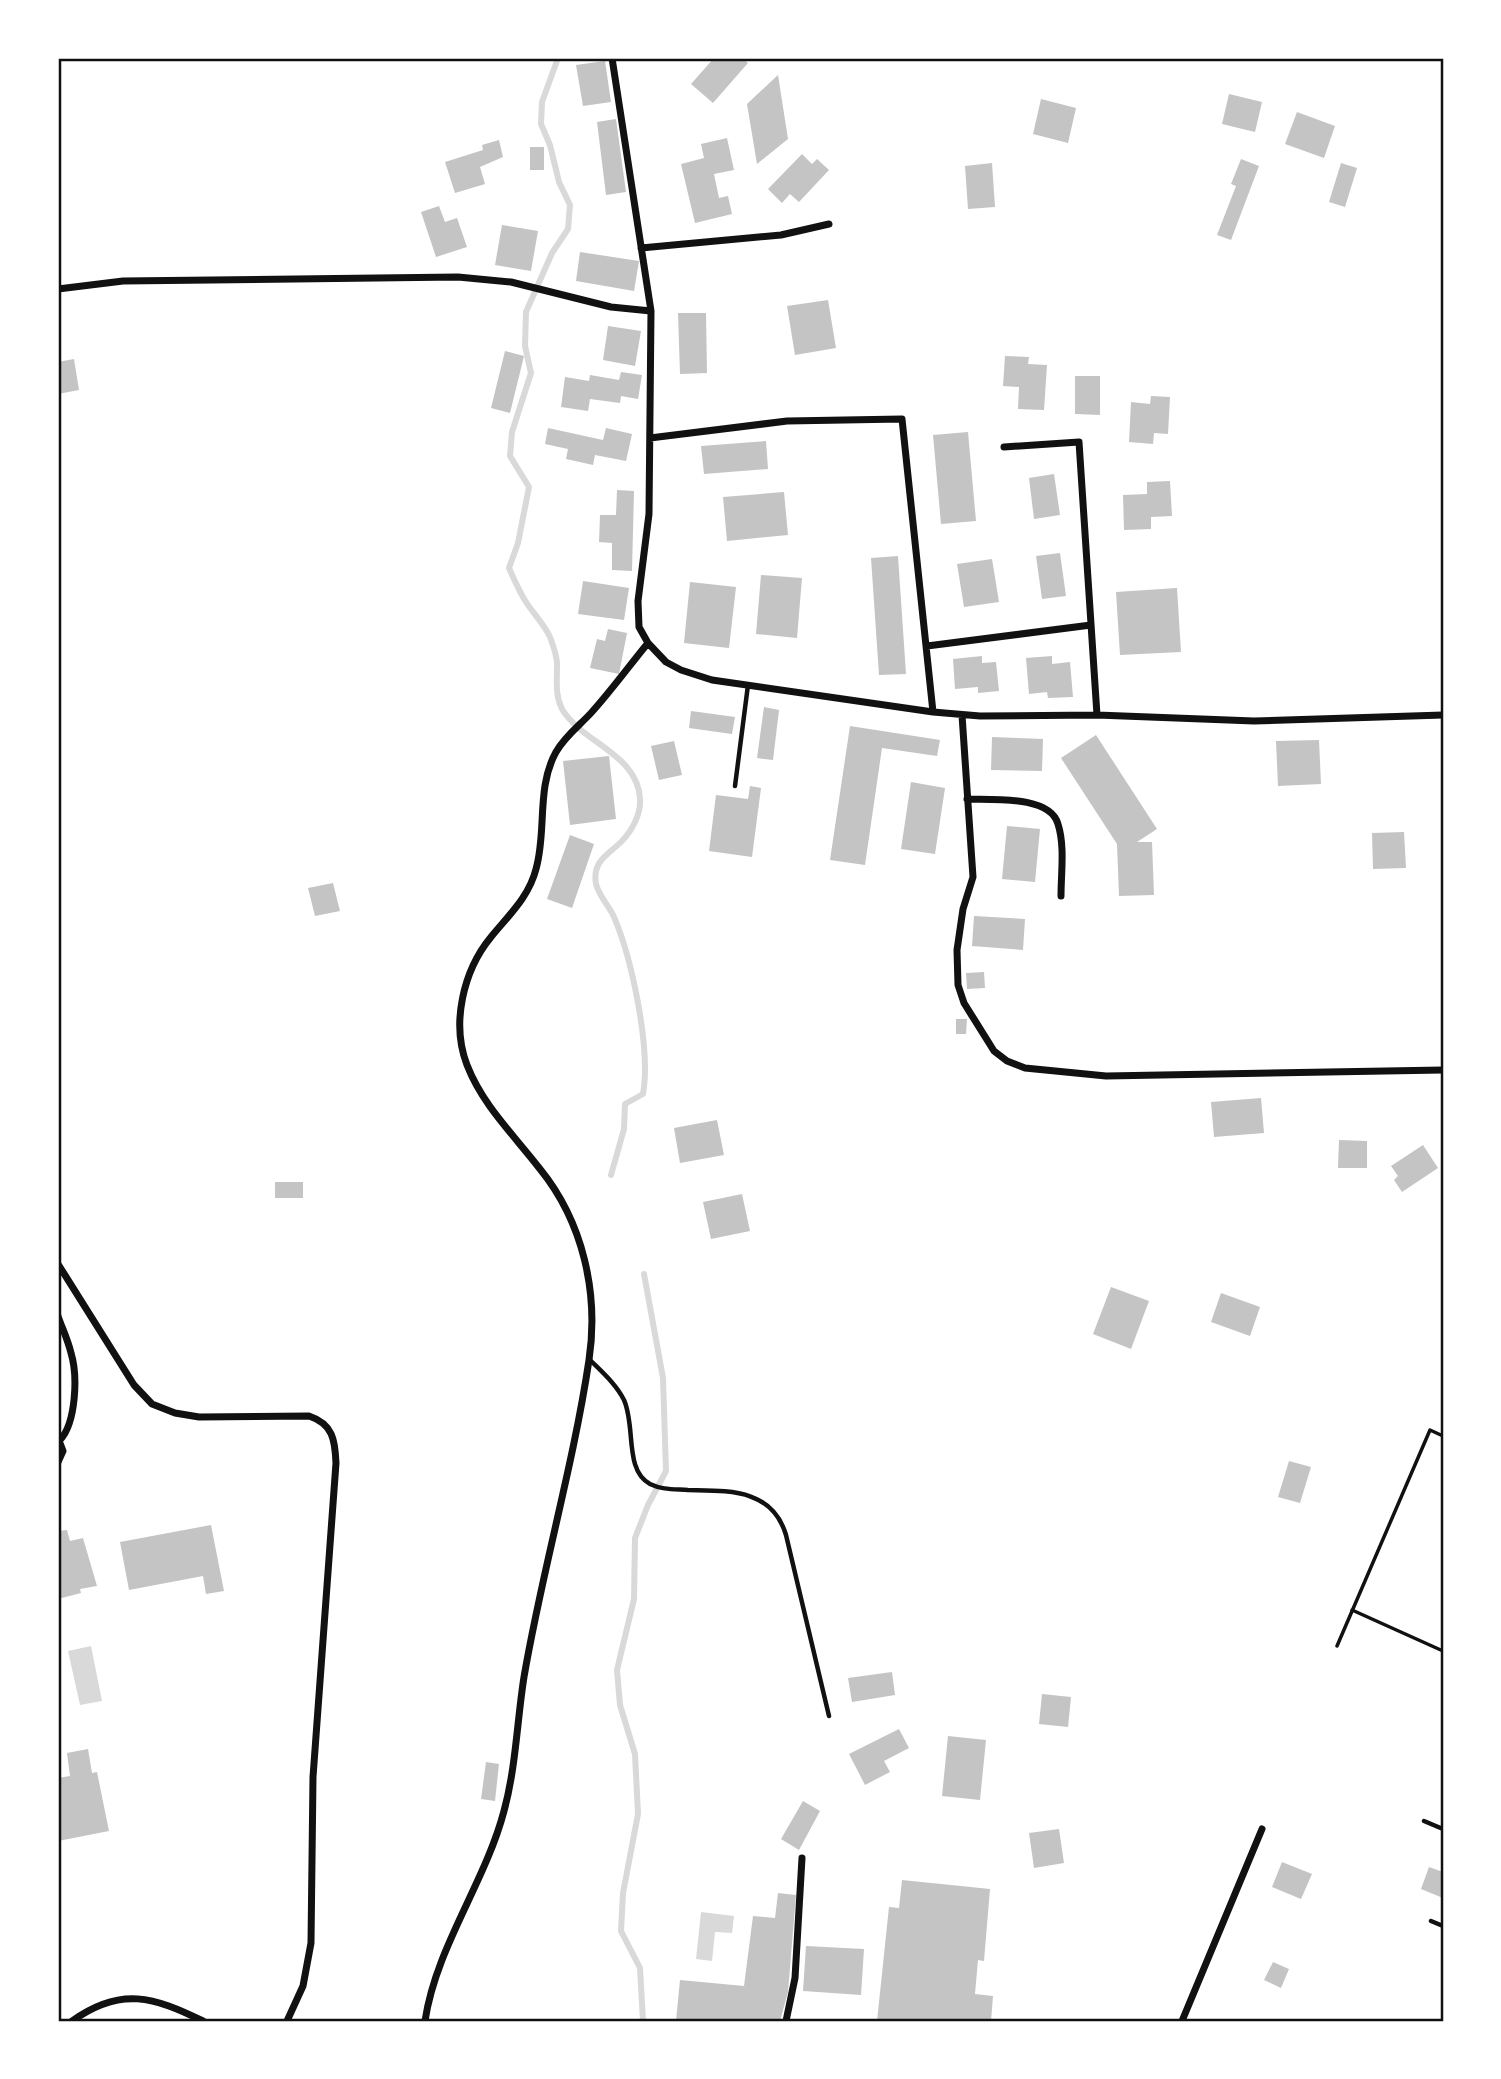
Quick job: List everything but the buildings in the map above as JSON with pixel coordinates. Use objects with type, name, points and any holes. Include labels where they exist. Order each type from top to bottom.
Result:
[{"type":"street","points":[[612,58],[651,311],[649,514],[638,612],[639,627],[648,643],[666,662],[712,680],[962,715],[1097,715],[1254,721],[1443,715]]},
{"type":"street","points":[[641,248],[781,235],[829,224]]},
{"type":"street","points":[[58,289],[123,281],[401,276],[471,278],[526,285],[611,307],[651,311]]},
{"type":"street","points":[[650,438],[788,422],[902,419],[933,712]]},
{"type":"street","points":[[1004,447],[1079,442],[1097,715]]},
{"type":"street","points":[[927,646],[1091,625]]},
{"type":"street","points":[[425,2021],[435,1979],[491,1849],[504,1811],[524,1676],[561,1509],[589,1359],[590,1298],[578,1235],[567,1209],[552,1185],[507,1131],[474,1081],[464,1054],[460,1025],[465,988],[474,963],[523,897],[534,877],[547,771],[559,746],[586,718],[648,643]]},
{"type":"street","points":[[962,715],[973,877],[963,909],[959,936],[958,985],[964,1003],[995,1051],[1007,1061],[1025,1068],[1105,1076],[1443,1070]]},
{"type":"street","points":[[967,799],[1038,804],[1055,816],[1061,838],[1060,896]]},
{"type":"street","points":[[58,1264],[134,1385],[152,1404],[175,1413],[199,1417],[309,1416],[323,1423],[334,1434],[337,1462],[313,1777],[311,1943],[303,1986],[287,2021]]},
{"type":"street","points":[[58,1316],[73,1364],[72,1418],[67,1433],[59,1439],[63,1451],[58,1462]]},
{"type":"street","points":[[1182,2021],[1262,1829]]},
{"type":"street","points":[[786,2021],[794,1978],[802,1858]]},
{"type":"street","points":[[72,2021],[114,2000],[141,1998],[166,2004],[203,2021]]},
{"type":"lane","points":[[735,786],[748,685]]},
{"type":"lane","points":[[589,1359],[621,1394],[631,1421],[634,1466],[643,1478],[654,1486],[667,1489],[723,1491],[749,1496],[767,1505],[780,1517],[830,1716]]},
{"type":"lane","points":[[1424,1821],[1443,1829]]},
{"type":"lane","points":[[1432,1921],[1443,1926]]},
{"type":"path","points":[[1337,1646],[1430,1430],[1443,1436]]},
{"type":"path","points":[[1352,1610],[1443,1651]]},
{"type":"shaded area","points":[[91,1646],[102,1701],[80,1705],[68,1651]]},
{"type":"shaded area","points":[[701,1912],[734,1916],[732,1933],[715,1932],[712,1961],[696,1959]]},
{"type":"waterway","points":[[558,58],[542,102],[541,124],[550,145],[559,182],[570,205],[568,229],[552,253],[526,312],[525,346],[531,373],[512,432],[510,456],[529,487],[518,543],[509,568],[523,598],[550,637],[557,660],[557,694],[562,709],[571,721],[630,771],[637,784],[640,799],[632,828],[602,859],[595,876],[597,888],[614,917],[627,956],[638,1004],[644,1053],[643,1094],[625,1104],[624,1129],[611,1175]]},
{"type":"waterway","points":[[643,2021],[640,1968],[621,1931],[623,1893],[638,1814],[635,1754],[620,1705],[617,1670],[634,1599],[635,1538],[666,1471],[663,1378],[644,1274]]}]
